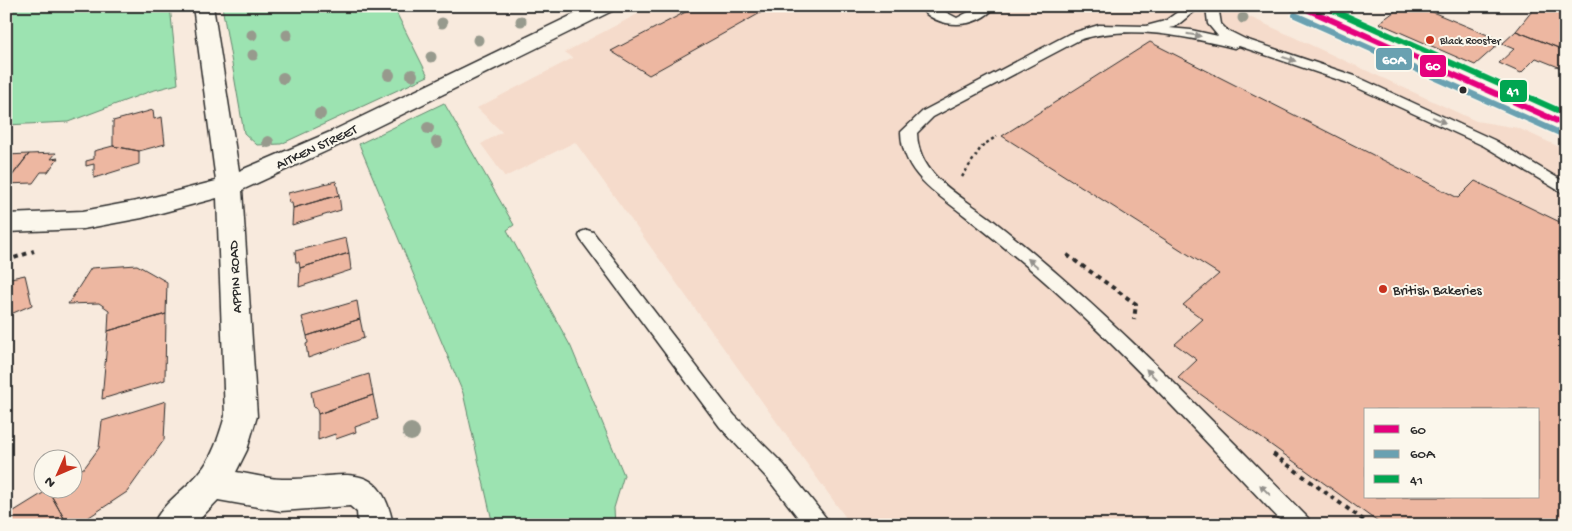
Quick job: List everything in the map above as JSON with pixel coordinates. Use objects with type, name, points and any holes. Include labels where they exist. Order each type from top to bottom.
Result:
[{"type":"street","name":"APPIN ROAD","points":[[170,525],[212,484],[231,450],[241,416],[230,186],[203,6]]},
{"type":"street","name":"AITKEN STREET","points":[[6,223],[83,220],[142,209],[230,186],[338,137],[607,6]]},
{"type":"street","points":[[1299,6],[1566,125]]},
{"type":"street","points":[[212,484],[282,494],[352,490],[365,496],[373,507],[376,525]]},
{"type":"lane","points":[[924,6],[953,23],[961,23],[990,6]]},
{"type":"lane","points":[[1146,30],[1170,24],[1195,6]]},
{"type":"lane","points":[[1212,6],[1215,24],[1222,33],[1260,50]]},
{"type":"lane","points":[[1300,525],[1134,357],[1044,272],[942,190],[917,167],[907,146],[908,132],[928,114],[1074,37],[1099,30],[1146,30],[1191,34],[1260,50],[1350,79],[1489,143],[1566,190]]},
{"type":"lane","points":[[586,236],[727,421],[776,472],[818,525]]},
{"type":"shaded area","points":[[653,6],[1226,6],[1476,121],[1518,128],[1566,150],[1566,525],[851,525],[575,142],[505,177],[481,144],[502,132],[477,108],[573,58],[565,52]]},
{"type":"green space","points":[[6,6],[170,6],[178,84],[151,91],[68,122],[6,125]]},
{"type":"green space","points":[[222,6],[393,6],[428,76],[281,144],[257,145],[244,133]]},
{"type":"green space","points":[[444,103],[514,225],[507,230],[571,347],[624,475],[614,508],[615,525],[493,525],[463,393],[359,144]]},
{"type":"building","points":[[697,6],[773,6],[649,75],[611,51]]},
{"type":"building","points":[[1402,6],[1418,6],[1502,41],[1475,65],[1379,23]]},
{"type":"building","points":[[1536,6],[1566,6],[1566,51],[1516,31]]},
{"type":"building","points":[[1516,31],[1566,51],[1566,70],[1536,58],[1521,73],[1499,63],[1514,49],[1502,44]]},
{"type":"building","name":"British Bakeries","points":[[1150,42],[1458,198],[1475,181],[1566,225],[1566,525],[1382,525],[1178,378],[1197,360],[1175,344],[1203,319],[1183,305],[1219,274],[1002,136]]},
{"type":"building","points":[[153,110],[154,119],[162,117],[165,144],[139,151],[113,146],[113,121]]},
{"type":"building","points":[[113,146],[139,151],[139,164],[94,178],[94,164],[86,166],[86,161],[94,159],[94,151]]},
{"type":"building","points":[[56,153],[51,159],[58,158],[48,172],[41,172],[33,183],[6,184],[29,154]]},
{"type":"building","points":[[29,154],[6,183],[6,155]]},
{"type":"building","points":[[336,181],[339,195],[293,208],[292,203],[289,203],[288,193]]},
{"type":"building","points":[[339,195],[341,210],[292,225],[293,208]]},
{"type":"building","points":[[346,238],[349,253],[300,268],[299,262],[296,262],[295,251]]},
{"type":"building","points":[[349,253],[351,270],[299,287],[300,268]]},
{"type":"building","points":[[137,265],[167,282],[166,314],[108,331],[109,310],[99,303],[68,304],[91,268]]},
{"type":"building","points":[[25,275],[32,305],[6,316],[6,279]]},
{"type":"building","points":[[357,301],[360,319],[307,336],[302,317]]},
{"type":"building","points":[[166,314],[165,380],[102,399],[108,331]]},
{"type":"building","points":[[360,319],[364,338],[308,358],[307,336]]},
{"type":"building","points":[[369,374],[373,395],[318,414],[316,407],[314,408],[311,392]]},
{"type":"building","points":[[373,395],[378,419],[355,427],[356,432],[336,439],[335,434],[318,440],[318,414]]},
{"type":"building","points":[[166,401],[164,440],[127,492],[77,525],[68,525],[53,498],[82,498],[82,469],[99,448],[102,421]]},
{"type":"building","points":[[35,498],[53,498],[68,525],[6,525],[6,516]]},
{"type":"transit line","name":"60","points":[[1300,6],[1566,125]]},
{"type":"transit line","name":"41","points":[[1324,6],[1566,114]]},
{"type":"transit line","name":"60A","points":[[1295,15],[1562,134]]},
{"type":"place","name":"Black Rooster","points":[[1430,40]]},
{"type":"place","name":"British Bakeries","points":[[1383,289]]}]
